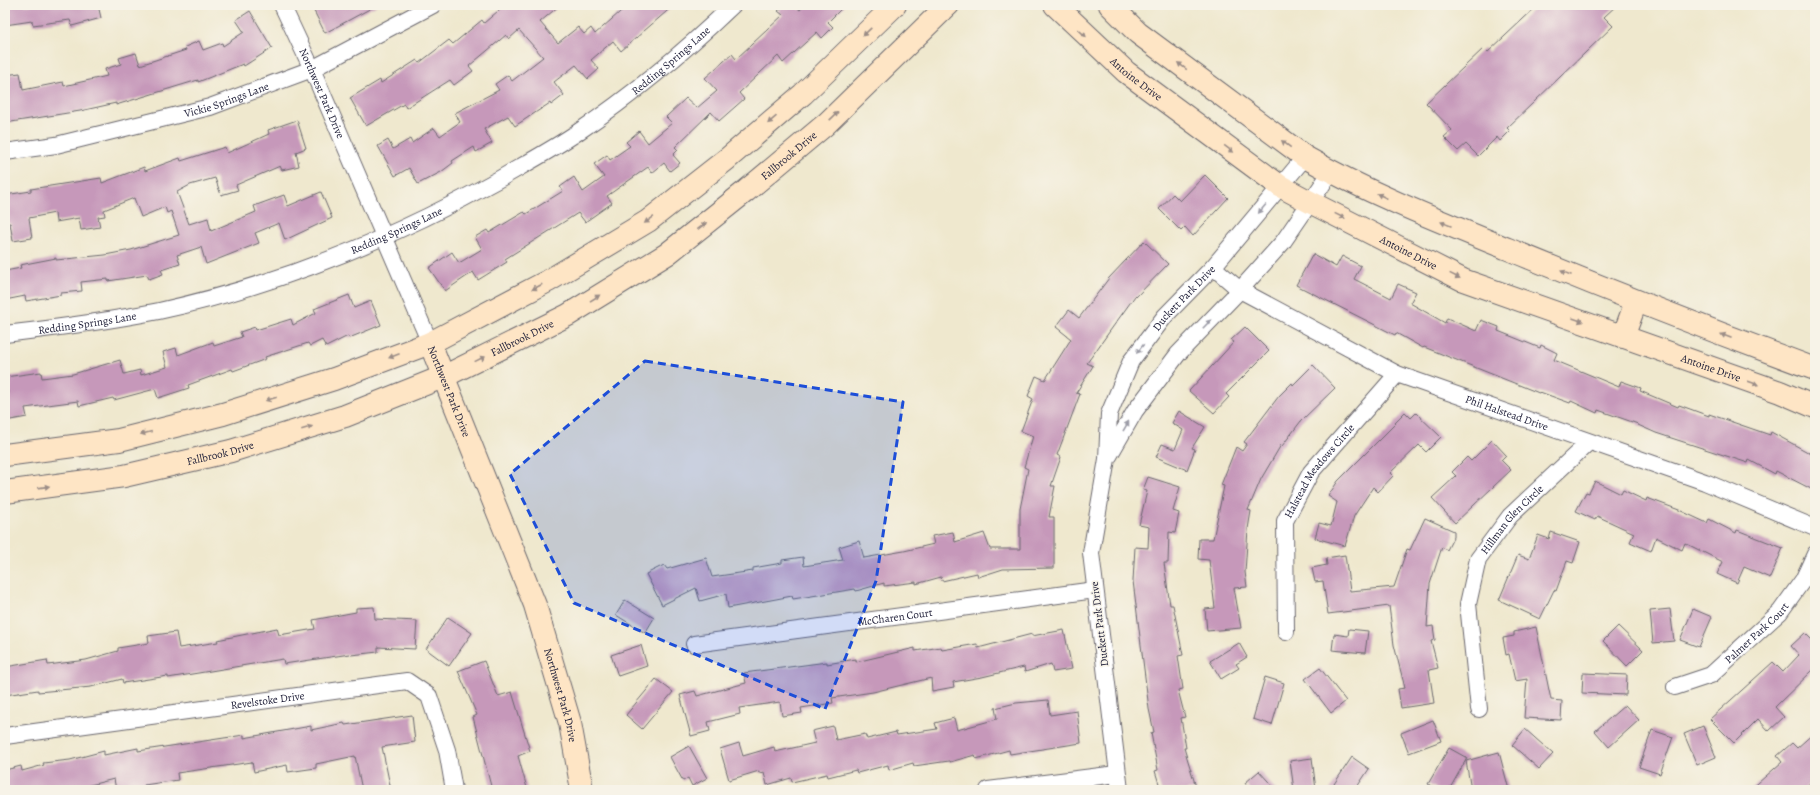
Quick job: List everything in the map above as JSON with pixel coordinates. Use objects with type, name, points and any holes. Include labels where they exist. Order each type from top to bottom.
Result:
[{"type":"main road","points":[[5,455],[119,440],[223,414],[334,379],[430,343],[548,281],[648,221],[727,159],[797,99],[895,5]]},
{"type":"main road","name":"Fallbrook Drive","points":[[5,492],[124,476],[231,451],[345,416],[445,376],[568,315],[667,254],[746,191],[826,124],[948,5]]},
{"type":"main road","name":"Antoine Drive","points":[[1054,5],[1126,72],[1280,186],[1310,202],[1464,280],[1780,392],[1815,407]]},
{"type":"main road","points":[[1110,5],[1138,34],[1305,157],[1331,172],[1405,207],[1636,302],[1815,369]]},
{"type":"main road","points":[[1623,337],[1636,302]]},
{"type":"main road","name":"Northwest Park Drive","points":[[430,343],[445,376],[535,605],[570,723],[582,790]]},
{"type":"street","name":"Northwest Park Drive","points":[[282,5],[312,69],[430,343]]},
{"type":"street","name":"Vickie Springs Lane","points":[[5,152],[56,145],[210,107],[312,69],[433,5]]},
{"type":"street","name":"Redding Springs Lane","points":[[5,334],[108,320],[209,298],[283,276],[385,237],[463,199],[546,153],[579,132],[660,70],[733,5]]},
{"type":"street","name":"Duckett Park Drive","points":[[1120,790],[1091,553],[1107,459],[1109,414],[1131,361],[1165,316],[1213,267],[1305,157]]},
{"type":"street","name":"Duckett Park Drive","points":[[1107,459],[1135,411],[1178,354],[1240,290],[1283,242],[1331,172]]},
{"type":"street","name":"Phil Halstead Drive","points":[[1213,267],[1240,290],[1397,374],[1705,482],[1815,528]]},
{"type":"street","name":"Halstead Meadows Circle","points":[[1286,632],[1285,521],[1311,472],[1397,374]]},
{"type":"street","name":"Hillman Glen Circle","points":[[1479,710],[1468,604],[1478,559],[1510,516],[1589,442]]},
{"type":"street","name":"Palmer Park Court","points":[[1675,687],[1711,675],[1780,612],[1803,580],[1815,554]]},
{"type":"street","name":"McCharen Court","points":[[694,644],[1095,590]]},
{"type":"street","name":"Revelstoke Drive","points":[[5,736],[407,681],[429,696],[447,750],[454,790]]},
{"type":"street","points":[[988,790],[1117,774]]},
{"type":"highlighted area","points":[[645,361],[903,402],[876,581],[825,709],[574,603],[510,474]]},
{"type":"building","points":[[5,5],[98,5],[101,18],[72,26],[70,20],[33,25],[32,21],[5,25]]},
{"type":"building","points":[[311,5],[377,5],[325,33]]},
{"type":"building","points":[[505,5],[560,5],[540,22],[558,43],[578,27],[584,34],[591,28],[595,34],[628,5],[674,5],[621,51],[613,41],[591,60],[599,69],[588,79],[576,65],[554,82],[564,95],[551,105],[550,103],[515,126],[508,116],[484,129],[492,143],[476,152],[474,147],[452,161],[453,163],[441,172],[418,184],[409,168],[395,176],[378,146],[388,140],[393,149],[410,139],[412,143],[434,128],[440,136],[460,122],[455,113],[499,90],[495,84],[508,75],[512,81],[543,57],[519,30],[509,39],[506,35],[469,66],[473,71],[454,85],[450,80],[406,108],[404,104],[366,126],[350,98],[380,80],[381,83],[417,60],[419,63],[449,40],[453,44],[482,20],[484,23]]},
{"type":"building","points":[[784,5],[794,5],[800,10],[805,5],[845,5],[828,22],[833,27],[822,38],[817,32],[783,63],[778,56],[739,93],[744,99],[719,121],[711,112],[675,147],[678,150],[673,155],[680,163],[670,171],[664,163],[652,173],[648,167],[607,196],[612,203],[585,222],[578,213],[505,259],[507,262],[478,280],[473,272],[445,291],[429,268],[452,252],[459,263],[482,249],[475,237],[487,230],[489,233],[524,212],[526,214],[563,191],[560,187],[574,177],[583,192],[604,177],[594,164],[607,155],[610,160],[630,146],[626,142],[639,131],[648,143],[672,123],[666,117],[686,98],[697,108],[717,91],[705,78],[732,54],[736,59],[783,15],[778,11]]},
{"type":"building","points":[[1538,5],[1617,5],[1604,17],[1613,26],[1507,128],[1510,131],[1500,141],[1497,137],[1478,156],[1466,144],[1458,151],[1444,137],[1452,130],[1426,103],[1484,48],[1488,52]]},
{"type":"building","points":[[250,11],[272,48],[244,66],[243,64],[198,82],[198,80],[116,105],[116,103],[80,111],[5,123],[5,75],[20,73],[23,90],[63,82],[64,86],[107,76],[105,69],[121,64],[119,58],[136,53],[140,65],[186,50],[185,47],[199,41],[203,50],[222,43],[223,46],[244,32],[236,20]]},
{"type":"building","points":[[297,120],[306,148],[296,152],[299,166],[282,170],[280,166],[236,185],[238,190],[221,195],[215,178],[190,185],[177,192],[189,224],[208,218],[211,231],[256,212],[254,206],[284,195],[288,206],[321,192],[332,218],[285,240],[279,223],[255,233],[259,243],[206,264],[201,247],[177,255],[180,264],[161,270],[163,274],[149,279],[147,275],[108,281],[108,279],[81,282],[82,291],[61,293],[61,295],[26,301],[25,296],[5,300],[5,271],[21,268],[20,265],[56,258],[56,260],[105,255],[131,250],[179,235],[171,211],[167,213],[165,207],[141,217],[134,198],[104,210],[105,216],[98,217],[100,227],[81,230],[79,218],[56,222],[55,213],[29,218],[32,238],[13,241],[10,223],[5,224],[5,195],[31,191],[31,189],[101,178],[102,183],[144,167],[145,171],[180,158],[181,161],[225,147],[227,153],[269,134],[268,130]]},
{"type":"building","points":[[1205,175],[1228,198],[1193,236],[1185,227],[1181,231],[1159,209],[1173,194],[1180,201]]},
{"type":"building","points":[[1144,241],[1168,264],[1136,297],[1135,296],[1087,363],[1093,366],[1076,393],[1080,394],[1057,455],[1061,457],[1051,486],[1055,486],[1049,517],[1054,517],[1054,568],[1003,569],[978,577],[977,573],[942,581],[941,577],[916,584],[916,582],[884,586],[884,583],[856,591],[855,589],[793,599],[792,596],[728,608],[726,594],[700,601],[696,588],[662,605],[646,574],[664,565],[667,569],[706,558],[712,577],[753,571],[753,568],[782,563],[782,560],[803,557],[804,566],[843,560],[839,547],[859,541],[864,558],[904,551],[934,544],[932,536],[953,532],[955,542],[984,533],[990,549],[1020,549],[1020,509],[1028,469],[1024,467],[1033,436],[1021,431],[1033,399],[1028,396],[1036,376],[1045,380],[1071,339],[1056,327],[1069,310],[1079,318],[1109,278]]},
{"type":"building","points":[[1313,254],[1336,267],[1342,256],[1361,266],[1354,279],[1391,298],[1398,284],[1416,292],[1410,303],[1445,323],[1447,318],[1476,331],[1481,320],[1499,327],[1498,331],[1540,348],[1541,345],[1557,353],[1554,360],[1619,387],[1621,381],[1641,388],[1640,391],[1678,407],[1679,405],[1709,416],[1709,414],[1770,435],[1771,432],[1815,456],[1815,491],[1776,471],[1775,474],[1749,460],[1748,463],[1656,433],[1638,424],[1598,410],[1597,413],[1571,401],[1570,403],[1540,392],[1539,393],[1424,347],[1423,348],[1396,333],[1395,335],[1296,285]]},
{"type":"building","points":[[349,295],[354,308],[371,301],[381,325],[349,338],[348,336],[326,347],[322,340],[310,346],[308,343],[265,357],[266,359],[233,371],[232,369],[188,385],[189,388],[158,398],[155,389],[114,400],[113,398],[79,406],[78,401],[25,408],[27,417],[5,421],[5,393],[8,393],[5,377],[41,372],[42,378],[73,374],[120,360],[124,374],[140,370],[141,375],[167,367],[163,352],[176,348],[178,355],[213,342],[214,346],[242,337],[240,332],[255,327],[256,330],[291,319],[293,325],[316,313],[314,309]]},
{"type":"building","points":[[1245,327],[1269,351],[1226,394],[1229,397],[1214,413],[1189,391],[1234,342],[1231,340]]},
{"type":"building","points":[[1313,365],[1335,388],[1301,421],[1282,446],[1281,445],[1261,479],[1248,510],[1251,511],[1248,529],[1245,572],[1247,587],[1234,588],[1241,628],[1207,631],[1205,609],[1215,608],[1209,560],[1198,559],[1199,539],[1213,539],[1224,486],[1221,485],[1236,447],[1242,451],[1247,444],[1244,442],[1279,396],[1292,383],[1293,385]]},
{"type":"building","points":[[1179,411],[1205,427],[1192,448],[1195,449],[1187,470],[1156,457],[1162,444],[1175,449],[1183,430],[1172,423]]},
{"type":"building","points":[[1405,412],[1411,418],[1416,413],[1441,437],[1426,452],[1419,445],[1390,473],[1393,476],[1378,492],[1373,487],[1354,516],[1345,546],[1315,538],[1319,523],[1331,526],[1337,502],[1328,496],[1338,481],[1396,423],[1395,422]]},
{"type":"building","points":[[1492,440],[1506,455],[1501,460],[1511,470],[1455,523],[1432,498],[1456,476],[1452,472],[1467,457],[1471,461]]},
{"type":"building","points":[[1148,477],[1180,487],[1173,511],[1179,513],[1175,533],[1169,532],[1168,563],[1164,563],[1170,605],[1173,605],[1183,655],[1178,656],[1183,689],[1178,690],[1185,717],[1181,718],[1186,748],[1184,748],[1197,790],[1161,790],[1155,771],[1158,770],[1151,733],[1154,732],[1149,709],[1133,581],[1135,547],[1148,548],[1149,527],[1139,525],[1147,491],[1143,490]]},
{"type":"building","points":[[1595,481],[1621,494],[1623,490],[1646,501],[1647,498],[1679,510],[1707,523],[1709,519],[1736,533],[1737,530],[1783,548],[1770,578],[1744,567],[1737,583],[1717,574],[1723,562],[1685,543],[1682,550],[1656,537],[1651,551],[1630,542],[1634,533],[1597,516],[1595,520],[1576,511],[1586,492],[1589,493]]},
{"type":"building","points":[[1425,518],[1454,531],[1454,536],[1447,550],[1442,547],[1430,584],[1427,627],[1433,626],[1435,640],[1431,641],[1438,668],[1429,670],[1434,703],[1401,708],[1398,689],[1405,688],[1394,645],[1389,606],[1328,614],[1323,581],[1315,582],[1312,568],[1327,565],[1326,558],[1345,555],[1350,591],[1394,587],[1407,549],[1410,550]]},
{"type":"building","points":[[1551,532],[1580,542],[1573,563],[1567,561],[1556,591],[1554,590],[1540,619],[1499,600],[1518,555],[1529,559],[1538,535],[1549,539]]},
{"type":"building","points":[[625,600],[654,618],[645,633],[616,615]]},
{"type":"building","points":[[374,607],[375,619],[417,621],[415,649],[378,647],[378,652],[350,654],[284,664],[283,659],[168,678],[168,676],[123,683],[122,679],[91,687],[38,692],[38,690],[5,695],[5,667],[47,660],[48,665],[86,660],[118,651],[118,648],[149,643],[148,636],[176,632],[179,648],[218,642],[217,640],[277,628],[279,635],[315,629],[313,620],[356,612],[356,608]]},
{"type":"building","points":[[1670,609],[1674,641],[1653,643],[1650,611]]},
{"type":"building","points":[[1693,609],[1712,617],[1699,647],[1680,640]]},
{"type":"building","points":[[448,617],[472,633],[449,666],[426,649]]},
{"type":"building","points":[[1618,626],[1643,650],[1627,666],[1603,641]]},
{"type":"building","points":[[1536,627],[1551,700],[1562,701],[1561,720],[1524,718],[1527,679],[1515,681],[1509,654],[1506,655],[1503,638],[1514,636],[1514,632]]},
{"type":"building","points":[[1349,629],[1368,631],[1365,653],[1332,650],[1334,634],[1348,636]]},
{"type":"building","points":[[1064,630],[1072,669],[1053,672],[1051,664],[1025,672],[1024,667],[953,682],[954,687],[932,691],[931,678],[873,692],[832,698],[833,703],[801,708],[802,713],[782,716],[780,702],[739,708],[740,714],[708,722],[710,731],[691,736],[680,695],[695,691],[697,696],[746,683],[744,673],[827,662],[827,664],[856,659],[856,662],[915,648],[915,651],[941,647],[942,650],[977,644],[978,648],[1032,634],[1032,636]]},
{"type":"building","points":[[1805,633],[1815,643],[1815,668],[1775,707],[1784,717],[1769,731],[1758,719],[1734,743],[1710,719],[1773,662],[1783,672],[1799,655],[1791,646]]},
{"type":"building","points":[[1239,643],[1247,657],[1236,664],[1239,668],[1221,679],[1210,661]]},
{"type":"building","points":[[641,645],[647,666],[618,676],[611,655]]},
{"type":"building","points":[[484,661],[498,696],[512,692],[530,751],[518,756],[527,788],[520,790],[492,790],[473,717],[477,715],[458,671]]},
{"type":"building","points":[[1320,668],[1346,701],[1331,713],[1305,679]]},
{"type":"building","points":[[1583,673],[1627,675],[1626,695],[1582,693]]},
{"type":"building","points":[[1265,677],[1284,683],[1272,725],[1253,719]]},
{"type":"building","points":[[656,679],[673,692],[642,729],[626,715]]},
{"type":"building","points":[[1048,700],[1050,715],[1077,711],[1081,743],[1010,754],[1009,750],[976,759],[975,755],[950,762],[914,766],[913,763],[889,770],[888,765],[857,773],[856,770],[828,777],[827,774],[792,782],[791,778],[767,785],[764,772],[759,773],[759,771],[729,780],[720,749],[739,743],[743,756],[774,747],[775,752],[815,743],[812,731],[833,726],[836,740],[865,734],[867,739],[896,732],[897,735],[937,729],[935,723],[954,718],[957,730],[997,719],[995,708],[1016,703]]},
{"type":"building","points":[[1625,705],[1639,720],[1609,747],[1595,731]]},
{"type":"building","points":[[412,715],[415,742],[382,747],[391,790],[362,790],[355,756],[316,764],[316,768],[288,772],[287,765],[254,772],[252,762],[177,773],[178,780],[144,785],[145,789],[139,790],[116,790],[114,779],[70,790],[5,790],[5,770],[21,766],[22,771],[44,765],[43,763],[70,760],[104,751],[104,755],[138,748],[138,751],[244,735],[244,738],[311,726],[311,730],[344,723],[345,725]]},
{"type":"building","points":[[1433,720],[1441,741],[1409,753],[1401,733]]},
{"type":"building","points":[[1703,726],[1716,757],[1697,765],[1684,734]]},
{"type":"building","points":[[1525,729],[1553,754],[1539,769],[1512,745]]},
{"type":"building","points":[[1652,730],[1673,737],[1660,774],[1639,767]]},
{"type":"building","points":[[1815,732],[1815,778],[1803,790],[1750,790],[1782,762],[1777,756],[1792,743],[1797,748]]},
{"type":"building","points":[[689,746],[707,778],[692,786],[688,778],[683,781],[670,757]]},
{"type":"building","points":[[1449,748],[1467,758],[1449,790],[1438,790],[1428,784]]},
{"type":"building","points":[[1499,752],[1509,790],[1471,790],[1466,761]]},
{"type":"building","points":[[1352,757],[1369,769],[1355,790],[1330,790]]},
{"type":"building","points":[[1312,758],[1316,790],[1294,790],[1290,761]]},
{"type":"building","points":[[1259,771],[1276,790],[1250,790],[1245,783]]}]
